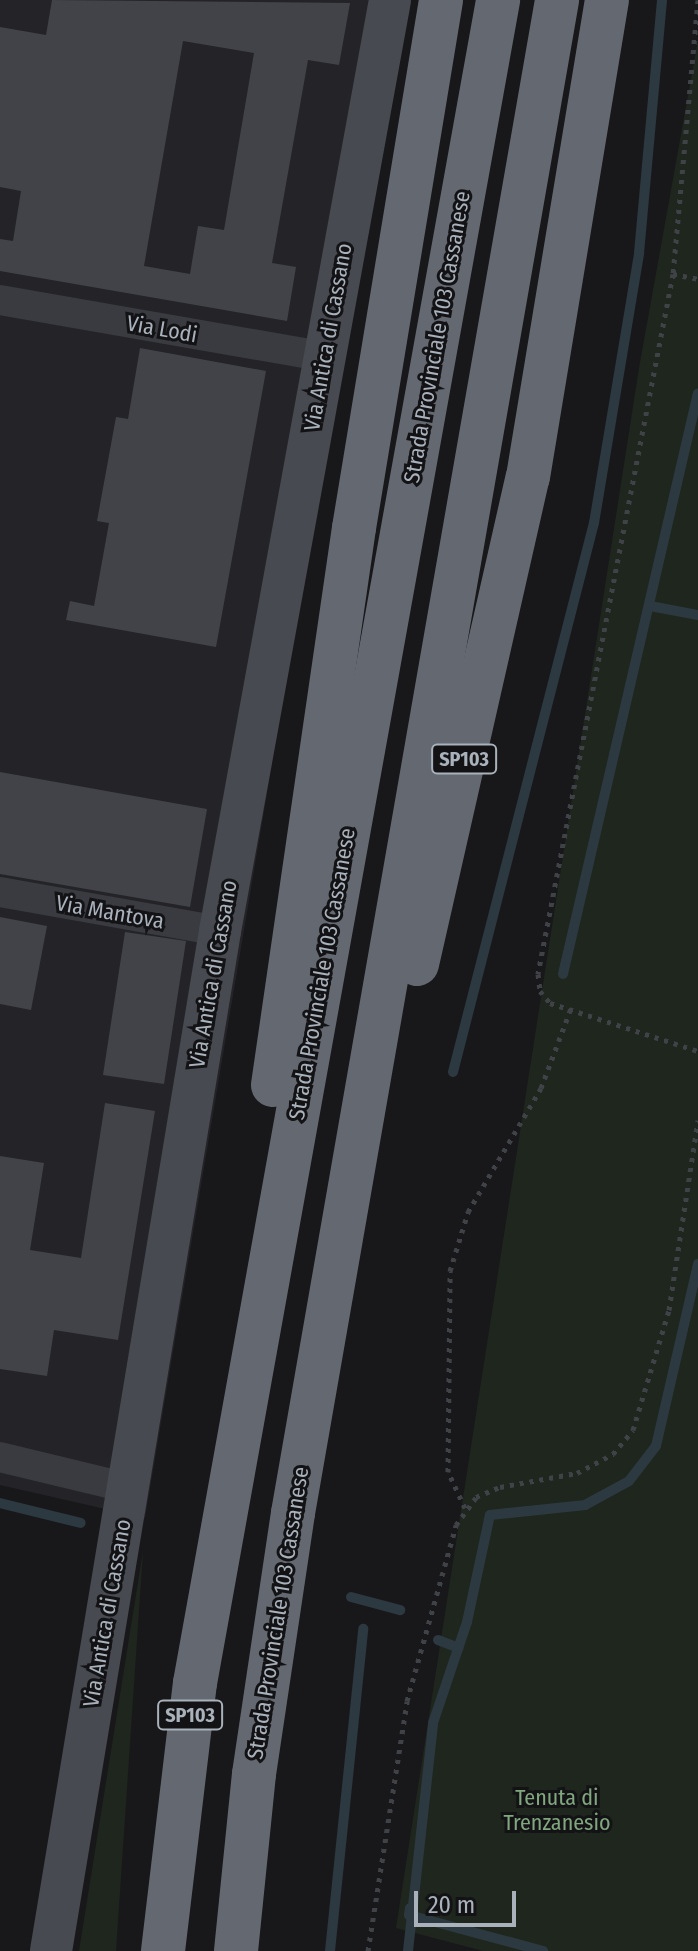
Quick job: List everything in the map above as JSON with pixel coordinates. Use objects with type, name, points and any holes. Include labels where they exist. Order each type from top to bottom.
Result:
[{"type":"highway","name":"SP103","points":[[231,1481],[269,1115],[354,528],[441,0]]},
{"type":"highway","name":"Strada Provinciale 103 Cassanese","points":[[163,1951],[187,1730],[498,0]]},
{"type":"highway","name":"Strada Provinciale 103 Cassanese","points":[[236,1951],[254,1774],[293,1513],[557,0]]},
{"type":"highway","name":"SP103","points":[[293,1513],[528,477],[607,0]]},
{"type":"main road","name":"Via Antica di Cassano","points":[[50,1941],[220,931],[390,0]]},
{"type":"street","name":"Via Lodi","points":[[0,300],[325,357]]},
{"type":"street","name":"Via Mantova","points":[[0,892],[220,931]]},
{"type":"street","points":[[0,1457],[128,1488]]},
{"type":"path","points":[[698,0],[673,274],[546,913],[540,991],[550,1003],[698,1051]]},
{"type":"path","points":[[673,274],[698,279]]},
{"type":"path","points":[[368,1951],[407,1701],[465,1508],[448,1472],[450,1271],[468,1212],[541,1088],[571,1008]]},
{"type":"path","points":[[465,1508],[500,1487],[577,1473],[613,1454],[633,1430],[669,1310],[698,1120]]},
{"type":"shaded area","points":[[0,0],[410,0],[293,639],[145,1518],[0,1485]]},
{"type":"green space","name":"Tenuta di Trenzanesio","points":[[698,40],[698,1951],[483,1951],[396,1928],[639,368]]},
{"type":"green space","points":[[143,1551],[116,1951],[79,1951]]},
{"type":"building","points":[[52,0],[350,3],[339,65],[308,60],[272,263],[296,267],[287,321],[0,271],[0,239],[13,241],[21,191],[0,187],[0,27],[46,35]],"holes":[[[183,41],[254,53],[224,230],[198,226],[190,274],[144,266]]]},
{"type":"building","points":[[140,348],[266,371],[216,647],[66,620],[70,601],[94,606],[109,523],[97,521],[116,417],[128,419]]},
{"type":"building","points":[[0,772],[207,809],[190,907],[0,874]]},
{"type":"building","points":[[0,917],[47,926],[31,1010],[0,1004]]},
{"type":"building","points":[[125,932],[186,941],[164,1084],[103,1075]]},
{"type":"building","points":[[105,1103],[155,1111],[118,1340],[54,1330],[47,1376],[0,1369],[0,1156],[44,1163],[30,1250],[81,1258]]},
{"type":"waterway","points":[[453,1072],[594,523],[639,253],[662,0]]},
{"type":"waterway","points":[[563,974],[698,393]]},
{"type":"waterway","points":[[650,606],[698,615]]},
{"type":"waterway","points":[[408,1951],[433,1723],[467,1622],[490,1515],[585,1505],[629,1481],[656,1446],[698,1264]]},
{"type":"waterway","points":[[0,1503],[81,1523]]},
{"type":"waterway","points":[[351,1597],[400,1610]]},
{"type":"waterway","points":[[330,1951],[363,1629]]},
{"type":"waterway","points":[[438,1640],[459,1648]]},
{"type":"waterway","points":[[410,1908],[409,1915],[543,1951]]}]
